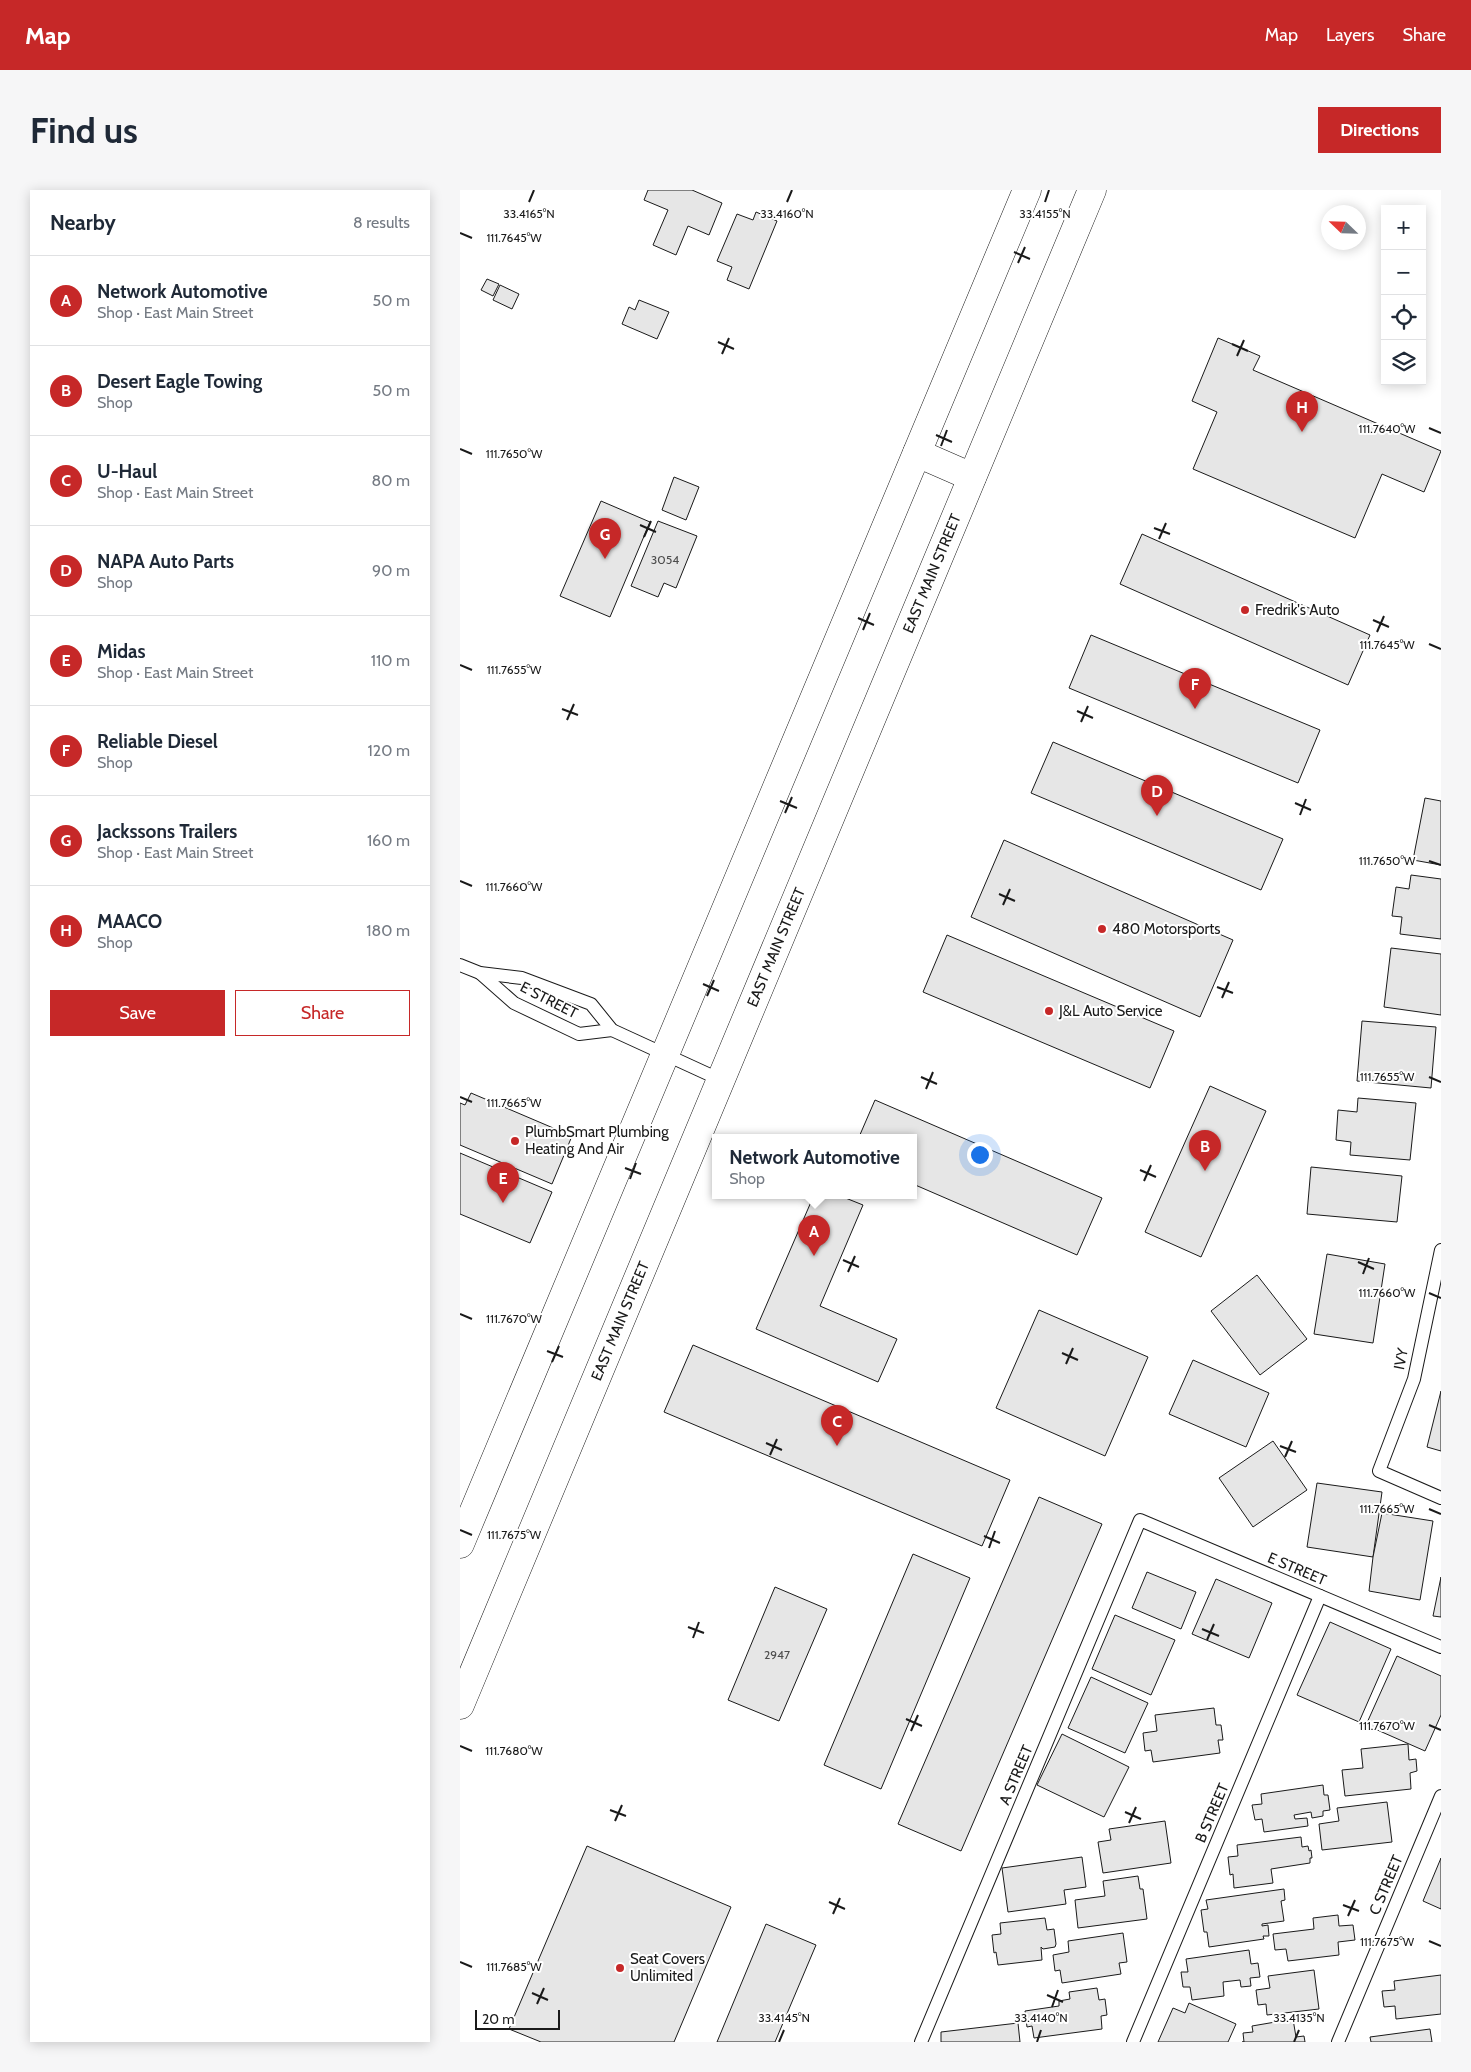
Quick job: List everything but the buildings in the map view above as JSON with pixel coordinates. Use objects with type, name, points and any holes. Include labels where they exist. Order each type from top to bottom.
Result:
[{"type":"main road","points":[[460,1544],[1027,190]]},
{"type":"main road","name":"EAST MAIN STREET","points":[[460,1705],[1092,190]]},
{"type":"main road","points":[[918,453],[972,477]]},
{"type":"lane","name":"E STREET","points":[[460,965],[480,973],[522,978],[592,1004],[612,1030],[721,1080]]},
{"type":"lane","name":"E STREET","points":[[480,973],[514,1003],[579,1034],[612,1030]]},
{"type":"lane","name":"IVY","points":[[1441,1250],[1414,1380],[1379,1471],[1441,1498]]},
{"type":"lane","name":"E STREET","points":[[1140,1520],[1441,1647]]},
{"type":"lane","name":"A STREET","points":[[921,2042],[1140,1520]]},
{"type":"lane","name":"B STREET","points":[[1133,2042],[1320,1596]]},
{"type":"lane","name":"C STREET","points":[[1338,2042],[1441,1796]]},
{"type":"place","name":"MAACO","points":[[1302,432]]},
{"type":"place","name":"Jackssons Trailers","points":[[605,559]]},
{"type":"place","name":"Fredrik's Auto","points":[[1245,610]]},
{"type":"place","name":"Reliable Diesel","points":[[1195,709]]},
{"type":"place","name":"NAPA Auto Parts","points":[[1157,816]]},
{"type":"place","name":"480 Motorsports","points":[[1102,929]]},
{"type":"place","name":"J&L Auto Service","points":[[1049,1011]]},
{"type":"place","name":"PlumbSmart Plumbing Heating And Air","points":[[515,1141]]},
{"type":"place","name":"Desert Eagle Towing","points":[[1205,1171]]},
{"type":"place","name":"Midas","points":[[503,1203]]},
{"type":"place","name":"Network Automotive","points":[[814,1256]]},
{"type":"place","name":"U-Haul","points":[[837,1446]]},
{"type":"place","name":"Seat Covers Unlimited","points":[[620,1968]]}]
